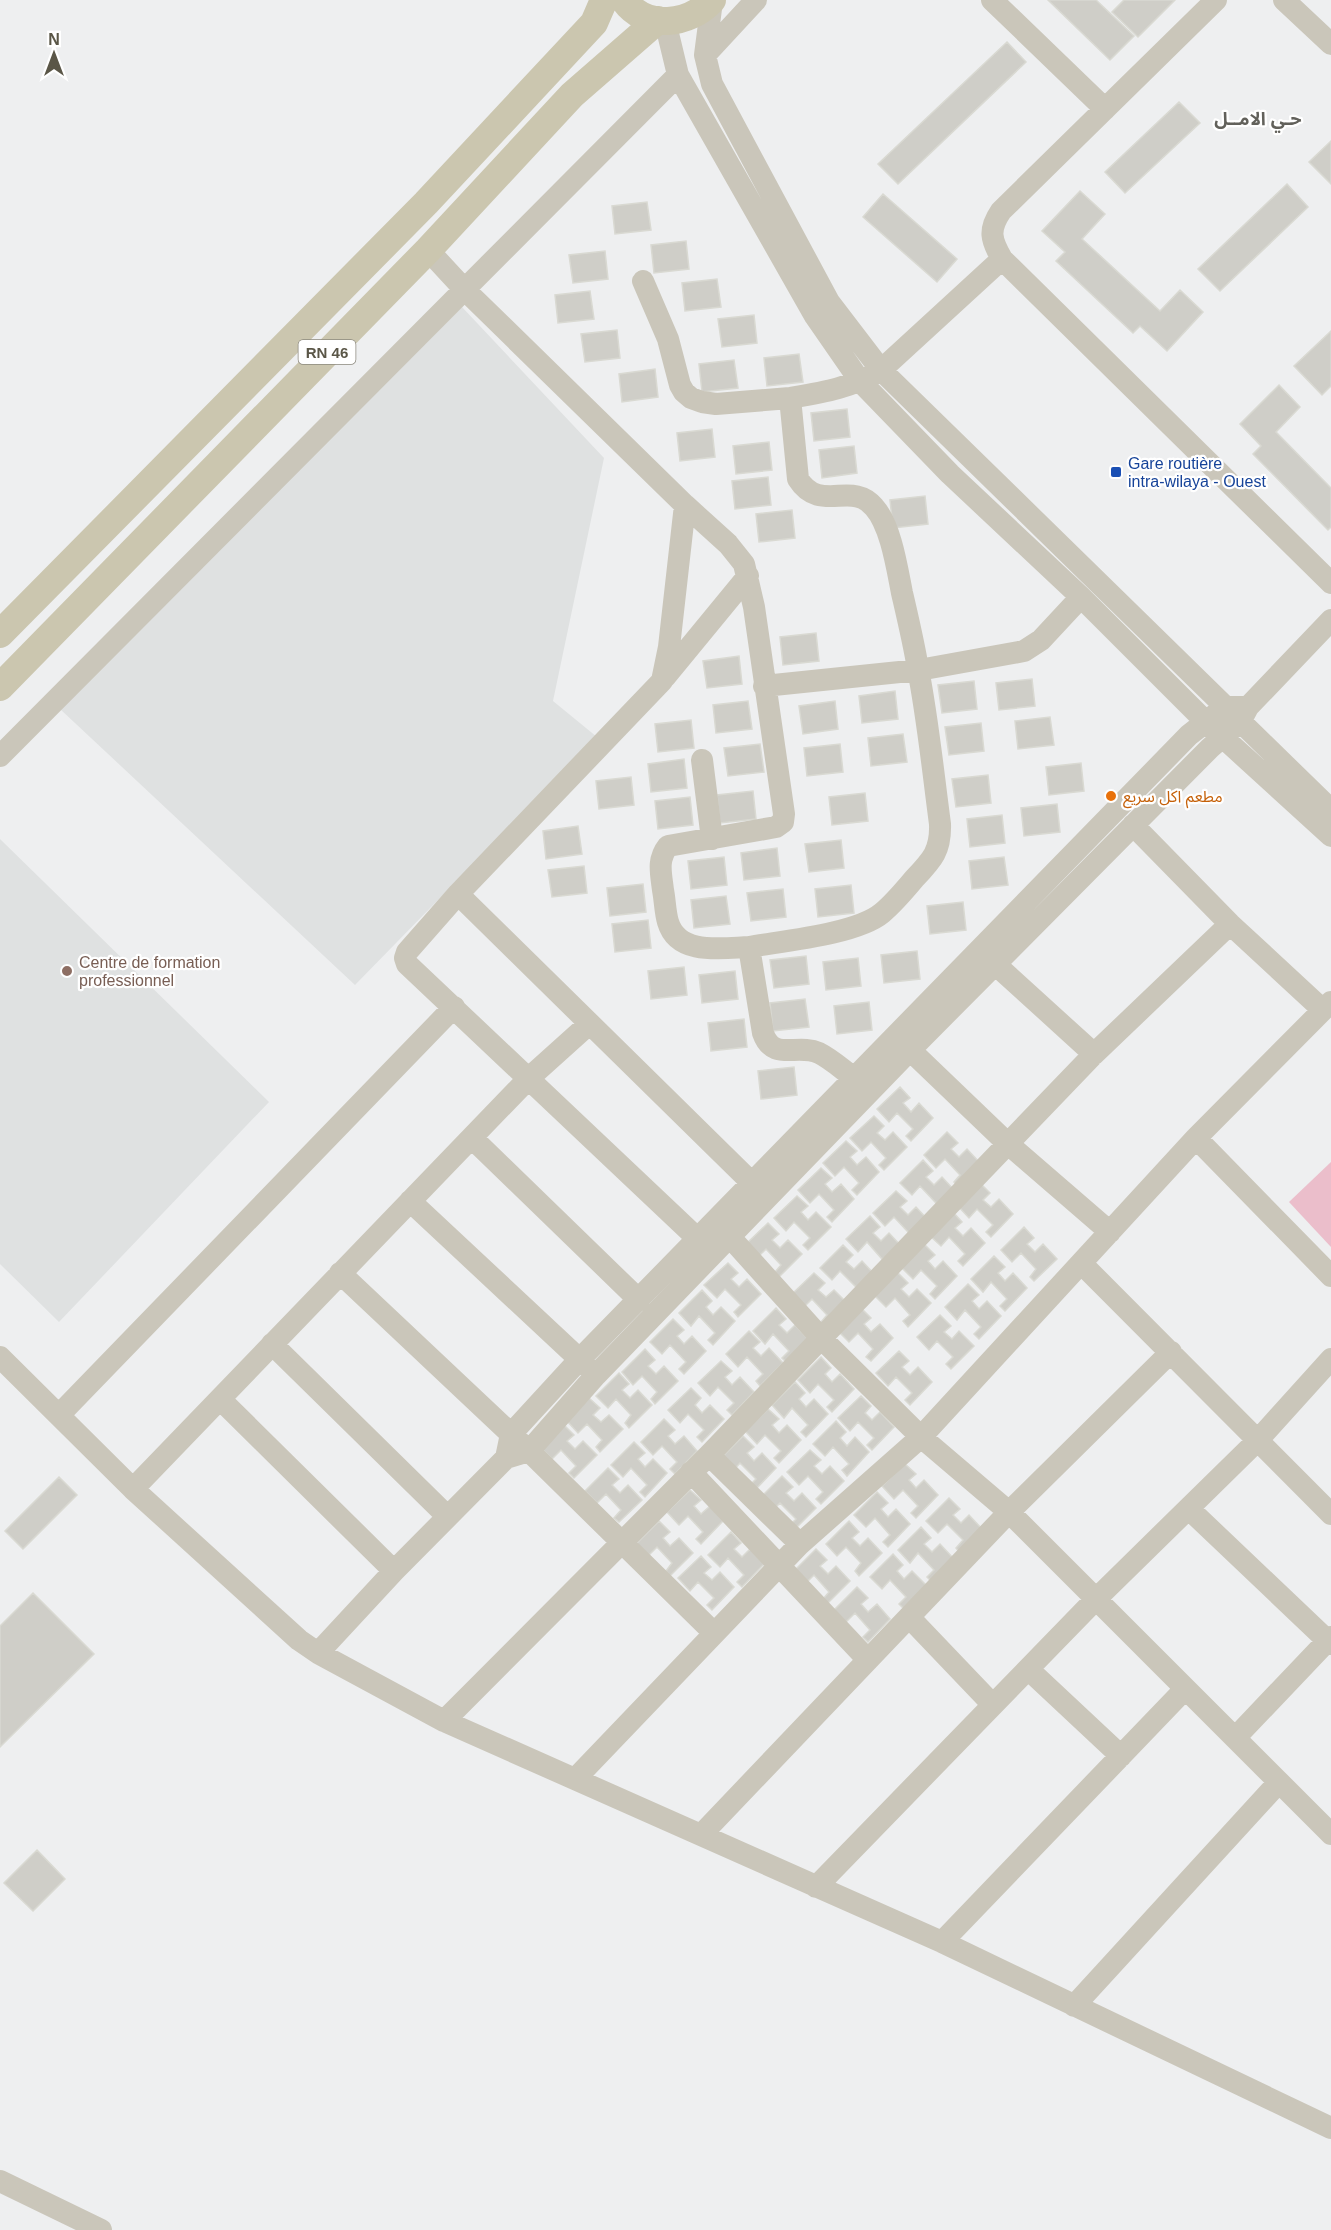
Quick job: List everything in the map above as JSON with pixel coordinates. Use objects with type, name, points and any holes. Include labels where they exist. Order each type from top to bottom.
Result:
[{"type":"main road","name":"RN 46","points":[[0,634],[426,203],[594,22],[604,0]]},
{"type":"main road","points":[[624,0],[627,5],[644,17],[662,21],[682,20],[698,13],[712,1]]},
{"type":"main road","name":"RN 46","points":[[0,687],[428,250],[572,95],[662,21]]},
{"type":"street","points":[[705,55],[756,0]]},
{"type":"street","points":[[992,0],[1106,109]]},
{"type":"street","points":[[1216,0],[1001,211],[994,220],[993,244],[1002,259],[1331,583]]},
{"type":"street","points":[[1284,0],[1331,44]]},
{"type":"street","points":[[712,1],[705,55],[712,84],[829,302],[881,370],[1234,718],[1331,810]]},
{"type":"street","points":[[662,21],[678,75],[815,316],[860,381],[950,474],[1081,597],[1205,721]]},
{"type":"street","points":[[0,756],[678,75]]},
{"type":"street","points":[[428,250],[464,289],[685,506],[728,544],[744,564],[748,576],[784,814],[783,822],[776,827],[668,846],[662,853],[659,864],[668,922],[673,934],[702,949],[749,947],[843,930],[867,922],[881,914],[930,862],[938,848],[940,824],[918,669],[889,536],[874,507],[864,499],[849,495],[816,496],[804,489],[798,479],[790,398]]},
{"type":"street","points":[[643,281],[668,339],[680,385],[684,392],[702,402],[716,404],[790,398],[835,391],[860,381],[881,370],[1002,259]]},
{"type":"street","points":[[662,681],[669,647],[685,506]]},
{"type":"street","points":[[698,1239],[407,964],[405,958],[406,952],[458,894],[662,681],[748,576]]},
{"type":"street","points":[[764,686],[918,669],[1024,651],[1041,640],[1081,597]]},
{"type":"street","points":[[318,1653],[447,1516],[506,1458],[529,1451],[722,1229],[910,1050],[1210,748],[1234,718],[1331,620]]},
{"type":"street","points":[[506,1458],[511,1434],[579,1360],[698,1239],[722,1229],[752,1183],[1189,735],[1205,721],[1234,718]]},
{"type":"street","points":[[1234,718],[1331,836]]},
{"type":"street","points":[[702,760],[712,839]]},
{"type":"street","points":[[575,1779],[800,1544],[921,1437],[1197,1138],[1327,1006],[1230,924],[1133,825]]},
{"type":"street","points":[[458,894],[752,1183]]},
{"type":"street","points":[[444,1721],[709,1455],[1094,1054],[1230,924]]},
{"type":"street","points":[[749,947],[766,1044],[773,1048],[812,1050],[820,1053],[853,1077]]},
{"type":"street","points":[[995,964],[1094,1054]]},
{"type":"street","points":[[59,1415],[454,1007]]},
{"type":"street","points":[[133,1489],[529,1078],[589,1024]]},
{"type":"street","points":[[910,1050],[1007,1143],[1110,1232]]},
{"type":"street","points":[[472,1138],[639,1300]]},
{"type":"street","points":[[1197,1138],[1331,1276]]},
{"type":"street","points":[[410,1201],[596,1375]]},
{"type":"street","points":[[722,1229],[822,1339],[921,1437],[1009,1512],[1331,1834]]},
{"type":"street","points":[[1082,1264],[1331,1514]]},
{"type":"street","points":[[340,1273],[529,1451],[714,1633]]},
{"type":"street","points":[[272,1344],[447,1516]]},
{"type":"street","points":[[701,1835],[1009,1512],[1172,1353]]},
{"type":"street","points":[[0,1357],[133,1489],[299,1640],[318,1653],[444,1721],[942,1942],[1331,2128]]},
{"type":"street","points":[[816,1887],[1095,1600],[1258,1440],[1331,1359]]},
{"type":"street","points":[[220,1399],[394,1571]]},
{"type":"street","points":[[709,1455],[800,1544]]},
{"type":"street","points":[[692,1472],[868,1660]]},
{"type":"street","points":[[1189,1509],[1330,1641],[1235,1738]]},
{"type":"street","points":[[909,1617],[993,1705]]},
{"type":"street","points":[[1029,1669],[1121,1756]]},
{"type":"street","points":[[942,1942],[1185,1689]]},
{"type":"street","points":[[1074,2006],[1279,1782]]},
{"type":"street","points":[[0,2181],[101,2230]]},
{"type":"shaded area","points":[[462,307],[604,458],[553,701],[597,737],[355,985],[60,709]]},
{"type":"shaded area","name":"Centre de formation professionnel","points":[[0,839],[269,1102],[59,1322],[0,1264]]},
{"type":"shaded area","points":[[1331,1162],[1331,1247],[1289,1202]]},
{"type":"building","points":[[1048,0],[1096,0],[1134,36],[1110,60]]},
{"type":"building","points":[[1124,0],[1175,0],[1138,37],[1112,12]]},
{"type":"building","points":[[1007,42],[1026,62],[898,184],[878,164]]},
{"type":"building","points":[[1179,102],[1200,123],[1125,193],[1105,172]]},
{"type":"building","points":[[1331,141],[1331,184],[1309,162]]},
{"type":"building","points":[[1287,184],[1308,207],[1220,291],[1198,269]]},
{"type":"building","points":[[1080,191],[1105,214],[1082,239],[1160,311],[1180,290],[1203,312],[1167,351],[1140,326],[1133,333],[1056,261],[1065,252],[1042,231]]},
{"type":"building","points":[[883,194],[957,259],[937,282],[863,217]]},
{"type":"building","points":[[647,202],[651,230],[615,234],[612,206]]},
{"type":"building","points":[[686,241],[689,269],[654,273],[651,245]]},
{"type":"building","points":[[605,251],[608,279],[573,283],[569,255]]},
{"type":"building","points":[[717,279],[721,307],[685,311],[682,283]]},
{"type":"building","points":[[590,291],[594,319],[558,323],[555,295]]},
{"type":"building","points":[[754,315],[757,343],[722,347],[718,319]]},
{"type":"building","points":[[617,330],[620,358],[585,362],[581,334]]},
{"type":"building","points":[[1331,331],[1331,386],[1322,395],[1294,366]]},
{"type":"building","points":[[799,354],[803,382],[767,386],[764,358]]},
{"type":"building","points":[[734,360],[738,388],[702,392],[699,364]]},
{"type":"building","points":[[655,369],[658,397],[622,402],[619,374]]},
{"type":"building","points":[[1279,385],[1300,407],[1276,432],[1331,488],[1331,527],[1328,530],[1253,454],[1261,446],[1240,424]]},
{"type":"building","points":[[847,409],[850,437],[814,441],[811,413]]},
{"type":"building","points":[[712,429],[715,457],[680,461],[677,433]]},
{"type":"building","points":[[769,442],[772,470],[736,474],[733,446]]},
{"type":"building","points":[[854,446],[857,473],[822,478],[819,450]]},
{"type":"building","points":[[768,477],[771,505],[735,509],[732,481]]},
{"type":"building","points":[[925,496],[928,524],[893,528],[890,500]]},
{"type":"building","points":[[792,510],[795,538],[759,542],[756,514]]},
{"type":"building","points":[[816,633],[819,661],[783,665],[780,637]]},
{"type":"building","points":[[739,656],[742,684],[707,688],[703,661]]},
{"type":"building","points":[[1032,679],[1035,706],[999,710],[996,683]]},
{"type":"building","points":[[974,681],[977,709],[942,713],[938,685]]},
{"type":"building","points":[[895,691],[898,719],[862,723],[859,696]]},
{"type":"building","points":[[748,701],[752,729],[716,733],[713,705]]},
{"type":"building","points":[[835,701],[838,729],[803,734],[799,706]]},
{"type":"building","points":[[1050,717],[1054,745],[1018,749],[1015,721]]},
{"type":"building","points":[[691,720],[694,748],[658,752],[655,724]]},
{"type":"building","points":[[981,723],[984,751],[949,755],[945,727]]},
{"type":"building","points":[[903,734],[907,762],[871,766],[868,738]]},
{"type":"building","points":[[760,744],[764,772],[728,776],[724,748]]},
{"type":"building","points":[[840,744],[843,772],[807,776],[804,748]]},
{"type":"building","points":[[684,759],[687,788],[651,792],[648,764]]},
{"type":"building","points":[[1081,763],[1084,791],[1049,795],[1046,767]]},
{"type":"building","points":[[988,775],[991,803],[956,807],[952,779]]},
{"type":"building","points":[[631,777],[634,805],[599,809],[596,781]]},
{"type":"building","points":[[753,791],[756,819],[720,823],[717,795]]},
{"type":"building","points":[[865,793],[868,821],[832,825],[829,797]]},
{"type":"building","points":[[690,797],[693,825],[658,829],[655,801]]},
{"type":"building","points":[[1057,804],[1060,832],[1024,836],[1021,808]]},
{"type":"building","points":[[1002,815],[1005,843],[970,847],[967,819]]},
{"type":"building","points":[[578,826],[582,854],[546,859],[543,831]]},
{"type":"building","points":[[841,840],[844,868],[809,872],[805,844]]},
{"type":"building","points":[[777,848],[780,876],[744,880],[741,853]]},
{"type":"building","points":[[724,857],[727,885],[691,889],[688,861]]},
{"type":"building","points":[[1004,857],[1008,885],[972,889],[969,861]]},
{"type":"building","points":[[584,866],[587,893],[552,897],[548,870]]},
{"type":"building","points":[[643,884],[646,912],[610,916],[607,888]]},
{"type":"building","points":[[851,885],[854,913],[818,917],[815,889]]},
{"type":"building","points":[[783,889],[786,917],[751,921],[747,893]]},
{"type":"building","points":[[726,896],[730,924],[694,928],[691,900]]},
{"type":"building","points":[[963,902],[966,930],[930,934],[927,906]]},
{"type":"building","points":[[648,920],[651,948],[615,952],[612,924]]},
{"type":"building","points":[[917,951],[920,979],[884,983],[881,955]]},
{"type":"building","points":[[806,956],[809,984],[774,988],[770,960]]},
{"type":"building","points":[[858,958],[861,986],[826,990],[823,962]]},
{"type":"building","points":[[684,967],[687,995],[651,999],[648,971]]},
{"type":"building","points":[[735,971],[738,999],[702,1003],[699,975]]},
{"type":"building","points":[[805,999],[809,1027],[773,1031],[770,1003]]},
{"type":"building","points":[[869,1002],[872,1030],[837,1034],[834,1006]]},
{"type":"building","points":[[744,1019],[747,1047],[711,1051],[708,1023]]},
{"type":"building","points":[[794,1067],[797,1095],[761,1099],[758,1071]]},
{"type":"building","points":[[900,1087],[910,1098],[903,1103],[911,1112],[919,1103],[933,1118],[911,1141],[906,1136],[913,1129],[897,1113],[889,1122],[877,1109]]},
{"type":"building","points":[[874,1116],[884,1126],[877,1133],[885,1140],[893,1132],[907,1147],[884,1170],[879,1165],[886,1158],[871,1142],[862,1151],[850,1138]]},
{"type":"building","points":[[947,1132],[958,1143],[951,1149],[959,1157],[967,1149],[981,1164],[958,1187],[954,1182],[960,1175],[945,1159],[936,1168],[924,1155]]},
{"type":"building","points":[[846,1141],[857,1151],[850,1157],[857,1165],[866,1157],[879,1172],[857,1195],[852,1190],[859,1183],[844,1167],[835,1176],[823,1163]]},
{"type":"building","points":[[923,1160],[933,1171],[926,1177],[934,1185],[942,1177],[956,1192],[936,1203],[920,1186],[912,1195],[900,1183]]},
{"type":"building","points":[[821,1168],[832,1178],[825,1184],[832,1192],[841,1184],[854,1199],[832,1222],[827,1217],[834,1210],[819,1194],[810,1203],[798,1190]]},
{"type":"building","points":[[980,1183],[990,1193],[983,1200],[991,1207],[999,1199],[1013,1214],[991,1237],[986,1232],[993,1225],[977,1209],[969,1218],[957,1205]]},
{"type":"building","points":[[896,1191],[907,1201],[900,1207],[908,1215],[916,1207],[930,1222],[909,1233],[894,1217],[885,1226],[873,1213]]},
{"type":"building","points":[[797,1196],[808,1206],[801,1212],[808,1220],[816,1212],[831,1227],[808,1250],[803,1245],[810,1238],[794,1222],[786,1231],[774,1218]]},
{"type":"building","points":[[952,1211],[962,1222],[955,1228],[963,1236],[971,1228],[985,1243],[963,1266],[958,1261],[965,1254],[949,1237],[941,1246],[928,1234]]},
{"type":"building","points":[[870,1216],[880,1227],[873,1233],[881,1241],[889,1233],[903,1248],[882,1259],[867,1242],[858,1252],[846,1239]]},
{"type":"building","points":[[768,1223],[779,1234],[772,1240],[780,1248],[788,1240],[802,1254],[779,1277],[775,1272],[781,1265],[766,1249],[757,1258],[745,1245]]},
{"type":"building","points":[[1024,1227],[1034,1238],[1027,1244],[1035,1252],[1043,1244],[1057,1259],[1034,1281],[1030,1277],[1036,1269],[1021,1253],[1012,1262],[1001,1250]]},
{"type":"building","points":[[924,1244],[935,1255],[928,1261],[935,1269],[943,1261],[957,1276],[935,1299],[930,1294],[937,1286],[921,1270],[913,1279],[901,1267]]},
{"type":"building","points":[[843,1245],[853,1255],[846,1262],[854,1269],[862,1261],[876,1276],[856,1287],[840,1271],[832,1280],[820,1268]]},
{"type":"building","points":[[994,1256],[1005,1267],[998,1273],[1005,1281],[1013,1273],[1027,1288],[1005,1311],[1000,1306],[1007,1299],[991,1282],[983,1292],[971,1279]]},
{"type":"building","points":[[728,1263],[738,1273],[731,1279],[739,1287],[747,1279],[761,1294],[738,1317],[734,1312],[741,1305],[725,1289],[717,1298],[704,1285]]},
{"type":"building","points":[[897,1272],[908,1283],[901,1289],[909,1297],[917,1289],[931,1303],[908,1327],[903,1321],[910,1315],[895,1298],[886,1307],[874,1295]]},
{"type":"building","points":[[814,1273],[825,1283],[818,1290],[826,1297],[834,1290],[848,1304],[821,1322],[827,1315],[812,1299],[803,1308],[791,1295]]},
{"type":"building","points":[[968,1284],[979,1295],[972,1301],[979,1309],[987,1301],[1001,1316],[979,1339],[974,1334],[981,1327],[965,1310],[957,1320],[945,1307]]},
{"type":"building","points":[[702,1290],[712,1301],[706,1307],[713,1315],[721,1307],[735,1321],[713,1345],[708,1340],[715,1333],[699,1316],[691,1326],[679,1313]]},
{"type":"building","points":[[860,1307],[871,1318],[864,1324],[871,1332],[880,1324],[893,1338],[871,1361],[866,1357],[873,1349],[858,1333],[849,1342],[837,1330]]},
{"type":"building","points":[[776,1308],[786,1319],[779,1325],[787,1333],[795,1325],[809,1340],[787,1363],[782,1358],[789,1351],[773,1334],[765,1344],[753,1331]]},
{"type":"building","points":[[940,1315],[951,1326],[944,1332],[952,1339],[959,1331],[974,1346],[951,1369],[946,1364],[953,1357],[937,1341],[929,1350],[917,1337]]},
{"type":"building","points":[[673,1319],[684,1330],[677,1336],[684,1344],[692,1336],[706,1351],[684,1374],[679,1369],[686,1362],[670,1345],[662,1354],[650,1342]]},
{"type":"building","points":[[749,1331],[760,1342],[753,1348],[761,1356],[769,1348],[783,1363],[760,1386],[756,1381],[763,1374],[747,1357],[738,1367],[726,1354]]},
{"type":"building","points":[[645,1349],[655,1360],[648,1366],[656,1374],[664,1366],[678,1381],[655,1404],[651,1399],[657,1392],[642,1376],[633,1385],[622,1372]]},
{"type":"building","points":[[899,1351],[909,1361],[902,1367],[910,1375],[918,1367],[932,1382],[910,1405],[905,1400],[912,1393],[896,1377],[888,1386],[876,1373]]},
{"type":"building","points":[[821,1357],[831,1368],[825,1374],[832,1382],[840,1374],[854,1389],[832,1412],[827,1407],[834,1400],[818,1384],[810,1393],[798,1380]]},
{"type":"building","points":[[721,1361],[732,1371],[725,1377],[732,1385],[740,1377],[754,1392],[732,1415],[727,1410],[734,1403],[718,1387],[710,1396],[698,1383]]},
{"type":"building","points":[[619,1373],[629,1384],[622,1390],[630,1398],[638,1390],[652,1405],[629,1428],[625,1423],[631,1415],[616,1399],[608,1408],[596,1396]]},
{"type":"building","points":[[795,1382],[805,1393],[799,1399],[806,1407],[814,1399],[828,1414],[806,1437],[801,1432],[808,1425],[792,1408],[784,1418],[772,1405]]},
{"type":"building","points":[[691,1388],[701,1398],[695,1405],[702,1413],[710,1405],[724,1419],[702,1442],[697,1437],[704,1430],[688,1414],[680,1423],[668,1410]]},
{"type":"building","points":[[861,1396],[871,1406],[865,1413],[872,1420],[880,1412],[894,1427],[872,1450],[867,1445],[874,1438],[858,1422],[850,1431],[838,1418]]},
{"type":"building","points":[[589,1398],[600,1408],[593,1415],[601,1422],[609,1415],[623,1429],[600,1452],[596,1447],[602,1440],[587,1424],[578,1433],[566,1420]]},
{"type":"building","points":[[768,1409],[779,1419],[772,1425],[779,1433],[787,1425],[801,1440],[779,1463],[774,1458],[781,1451],[765,1435],[757,1444],[745,1431]]},
{"type":"building","points":[[664,1419],[675,1430],[668,1436],[675,1444],[684,1436],[697,1451],[675,1474],[670,1469],[677,1462],[662,1446],[653,1455],[641,1442]]},
{"type":"building","points":[[836,1421],[846,1432],[840,1438],[847,1446],[855,1437],[869,1452],[847,1476],[842,1470],[849,1464],[833,1447],[825,1456],[813,1444]]},
{"type":"building","points":[[563,1424],[574,1435],[567,1441],[575,1449],[583,1441],[597,1455],[574,1478],[569,1473],[576,1466],[561,1450],[552,1459],[540,1447]]},
{"type":"building","points":[[743,1436],[754,1447],[747,1453],[754,1461],[762,1453],[776,1468],[754,1491],[749,1486],[756,1479],[740,1463],[732,1472],[720,1459]]},
{"type":"building","points":[[634,1442],[645,1453],[638,1459],[645,1467],[653,1459],[667,1473],[645,1497],[640,1492],[647,1485],[631,1468],[623,1477],[611,1465]]},
{"type":"building","points":[[810,1450],[821,1460],[814,1466],[822,1474],[830,1466],[844,1481],[821,1504],[816,1499],[823,1492],[808,1476],[799,1485],[787,1472]]},
{"type":"building","points":[[905,1464],[916,1474],[909,1480],[916,1488],[924,1480],[938,1495],[916,1518],[911,1513],[918,1506],[903,1490],[894,1499],[882,1486]]},
{"type":"building","points":[[608,1468],[619,1479],[612,1485],[620,1493],[628,1485],[642,1500],[619,1522],[614,1518],[621,1510],[606,1494],[597,1503],[585,1491]]},
{"type":"building","points":[[782,1476],[793,1487],[786,1493],[794,1501],[802,1493],[816,1508],[793,1531],[789,1526],[796,1519],[780,1503],[771,1512],[759,1499]]},
{"type":"building","points":[[59,1477],[77,1495],[23,1549],[5,1531]]},
{"type":"building","points":[[690,1490],[701,1500],[694,1506],[701,1514],[710,1506],[723,1521],[701,1544],[696,1539],[703,1532],[688,1516],[679,1525],[667,1512]]},
{"type":"building","points":[[877,1492],[888,1503],[881,1509],[888,1517],[896,1509],[910,1524],[888,1547],[883,1542],[890,1535],[875,1518],[866,1527],[854,1515]]},
{"type":"building","points":[[949,1498],[960,1509],[953,1515],[961,1523],[969,1515],[983,1530],[960,1553],[956,1548],[963,1540],[947,1524],[938,1533],[926,1521]]},
{"type":"building","points":[[659,1521],[670,1532],[663,1538],[670,1546],[679,1538],[693,1553],[670,1576],[666,1571],[672,1563],[657,1547],[648,1556],[636,1544]]},
{"type":"building","points":[[849,1521],[859,1532],[852,1538],[860,1546],[868,1538],[882,1553],[859,1576],[855,1571],[861,1563],[846,1547],[837,1556],[826,1544]]},
{"type":"building","points":[[921,1527],[931,1538],[924,1544],[932,1552],[940,1544],[954,1559],[932,1582],[927,1577],[934,1570],[918,1553],[910,1563],[898,1550]]},
{"type":"building","points":[[731,1532],[741,1543],[734,1549],[742,1557],[750,1549],[764,1564],[742,1587],[737,1582],[744,1575],[728,1558],[720,1567],[708,1555]]},
{"type":"building","points":[[816,1549],[827,1560],[820,1566],[828,1574],[836,1566],[850,1581],[827,1604],[823,1599],[829,1592],[814,1575],[805,1584],[793,1572]]},
{"type":"building","points":[[893,1554],[903,1565],[897,1571],[904,1579],[912,1571],[926,1585],[904,1609],[899,1604],[906,1597],[890,1580],[882,1589],[870,1577]]},
{"type":"building","points":[[701,1556],[711,1567],[704,1573],[712,1580],[720,1572],[734,1587],[712,1610],[707,1605],[714,1598],[698,1582],[690,1591],[678,1578]]},
{"type":"building","points":[[857,1587],[868,1598],[861,1604],[868,1612],[877,1604],[890,1619],[868,1642],[863,1637],[870,1630],[855,1613],[846,1622],[834,1610]]},
{"type":"building","points":[[33,1593],[94,1654],[0,1747],[0,1626]]},
{"type":"building","points":[[37,1850],[65,1879],[33,1911],[4,1883]]},
{"type":"place","name":"Gare routière intra-wilaya - Ouest","points":[[1116,472]]},
{"type":"place","name":"مطعم اكل سريع","points":[[1111,796]]},
{"type":"place","name":"Centre de formation professionnel","points":[[67,971]]},
{"type":"district","name":"حـي الامــل","points":[[1258,119]]}]
